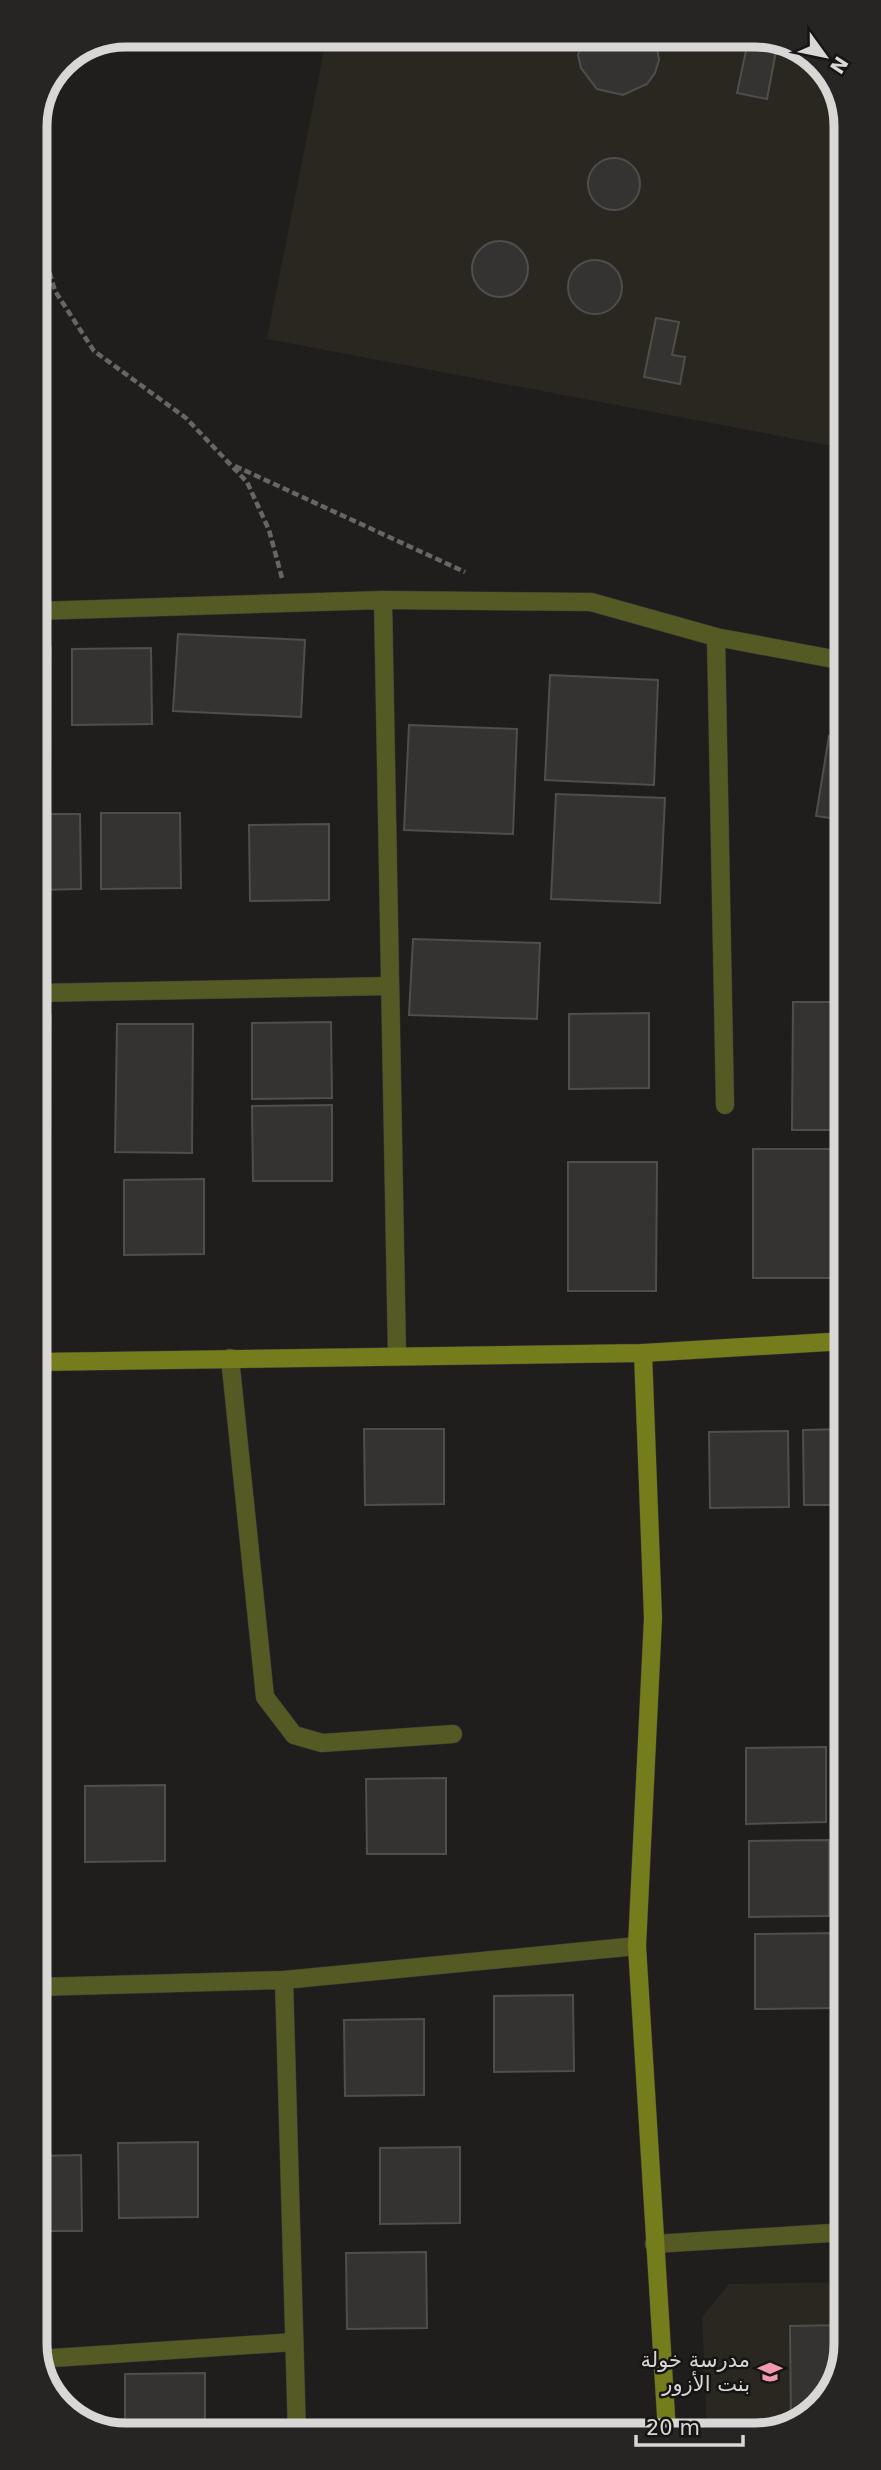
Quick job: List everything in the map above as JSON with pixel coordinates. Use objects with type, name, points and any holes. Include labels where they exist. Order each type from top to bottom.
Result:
[{"type":"street","points":[[383,600],[397,1355]]},
{"type":"street","points":[[47,611],[383,600],[591,603],[716,637],[834,659]]},
{"type":"street","points":[[716,637],[725,1105]]},
{"type":"street","points":[[47,993],[389,986]]},
{"type":"street","points":[[47,1362],[643,1353],[834,1342]]},
{"type":"street","points":[[643,1353],[653,1618],[637,1946],[666,2423]]},
{"type":"street","points":[[230,1357],[265,1697],[293,1735],[322,1743],[453,1734]]},
{"type":"street","points":[[47,1987],[284,1980],[637,1946]]},
{"type":"street","points":[[284,1980],[297,2423]]},
{"type":"street","points":[[654,2244],[834,2233]]},
{"type":"street","points":[[49,2359],[294,2342]]},
{"type":"path","points":[[47,263],[55,290],[94,351],[186,418],[247,482],[269,530],[289,603]]},
{"type":"path","points":[[233,465],[468,573]]},
{"type":"shaded area","points":[[325,47],[760,47],[790,55],[790,91],[826,91],[833,116],[834,446],[267,339]]},
{"type":"shaded area","name":"مدرسة خولة بنت الأزور","points":[[834,2282],[834,2344],[830,2369],[817,2392],[790,2415],[755,2423],[707,2423],[702,2317],[729,2284]]},
{"type":"building","points":[[580,47],[657,47],[659,60],[655,73],[647,84],[623,95],[597,89],[581,68],[578,55]]},
{"type":"building","points":[[747,47],[776,51],[767,99],[737,93]]},
{"type":"building","points":[[614,158],[624,160],[632,166],[638,174],[638,194],[632,202],[624,208],[614,210],[604,208],[596,202],[590,194],[588,184],[590,174],[596,166],[604,160]]},
{"type":"building","points":[[494,241],[506,241],[520,249],[528,263],[526,280],[520,289],[506,297],[494,297],[477,285],[472,275],[472,263],[484,246]]},
{"type":"building","points":[[600,260],[610,264],[618,272],[622,287],[618,302],[610,310],[590,314],[580,310],[572,302],[568,282],[572,272],[580,264]]},
{"type":"building","points":[[656,318],[679,322],[672,355],[685,357],[680,384],[644,377]]},
{"type":"building","points":[[178,634],[305,640],[301,717],[173,711]]},
{"type":"building","points":[[47,647],[51,647],[50,775],[47,775]]},
{"type":"building","points":[[151,648],[152,724],[72,725],[72,649]]},
{"type":"building","points":[[550,675],[658,680],[654,785],[545,780]]},
{"type":"building","points":[[409,725],[517,729],[513,834],[404,830]]},
{"type":"building","points":[[829,736],[834,737],[834,819],[816,816]]},
{"type":"building","points":[[556,794],[665,798],[660,903],[551,899]]},
{"type":"building","points":[[101,813],[180,813],[181,888],[101,889]]},
{"type":"building","points":[[47,814],[80,814],[81,889],[47,890]]},
{"type":"building","points":[[329,824],[329,900],[250,901],[249,825]]},
{"type":"building","points":[[413,939],[540,943],[537,1019],[409,1015]]},
{"type":"building","points":[[793,1002],[834,1002],[834,1130],[792,1130]]},
{"type":"building","points":[[649,1013],[649,1088],[569,1089],[569,1014]]},
{"type":"building","points":[[47,1015],[51,1015],[50,1142],[47,1142]]},
{"type":"building","points":[[331,1022],[332,1098],[252,1099],[252,1023]]},
{"type":"building","points":[[117,1024],[193,1024],[192,1153],[115,1152]]},
{"type":"building","points":[[332,1105],[332,1181],[253,1181],[252,1106]]},
{"type":"building","points":[[753,1149],[834,1149],[834,1278],[753,1278]]},
{"type":"building","points":[[568,1162],[657,1162],[656,1291],[568,1291]]},
{"type":"building","points":[[204,1179],[204,1254],[124,1255],[124,1180]]},
{"type":"building","points":[[364,1429],[444,1429],[444,1504],[365,1505]]},
{"type":"building","points":[[834,1429],[834,1505],[804,1505],[803,1430]]},
{"type":"building","points":[[788,1431],[789,1507],[710,1508],[709,1432]]},
{"type":"building","points":[[826,1747],[826,1822],[746,1824],[746,1748]]},
{"type":"building","points":[[446,1778],[446,1854],[367,1854],[366,1779]]},
{"type":"building","points":[[165,1785],[165,1861],[85,1862],[85,1786]]},
{"type":"building","points":[[829,1840],[829,1916],[749,1917],[749,1841]]},
{"type":"building","points":[[834,1933],[834,2008],[755,2009],[755,1934]]},
{"type":"building","points":[[573,1995],[574,2071],[494,2072],[494,1996]]},
{"type":"building","points":[[424,2019],[424,2095],[345,2096],[344,2020]]},
{"type":"building","points":[[198,2142],[198,2217],[119,2218],[118,2143]]},
{"type":"building","points":[[460,2147],[460,2223],[380,2224],[380,2148]]},
{"type":"building","points":[[81,2155],[82,2231],[47,2231],[47,2156]]},
{"type":"building","points":[[426,2252],[427,2328],[347,2329],[346,2253]]},
{"type":"building","points":[[834,2325],[833,2354],[826,2379],[807,2403],[791,2414],[790,2326]]},
{"type":"building","points":[[205,2373],[205,2423],[125,2423],[125,2374]]},
{"type":"place","name":"مدرسة خولة بنت الأزور","points":[[770,2372]]}]
